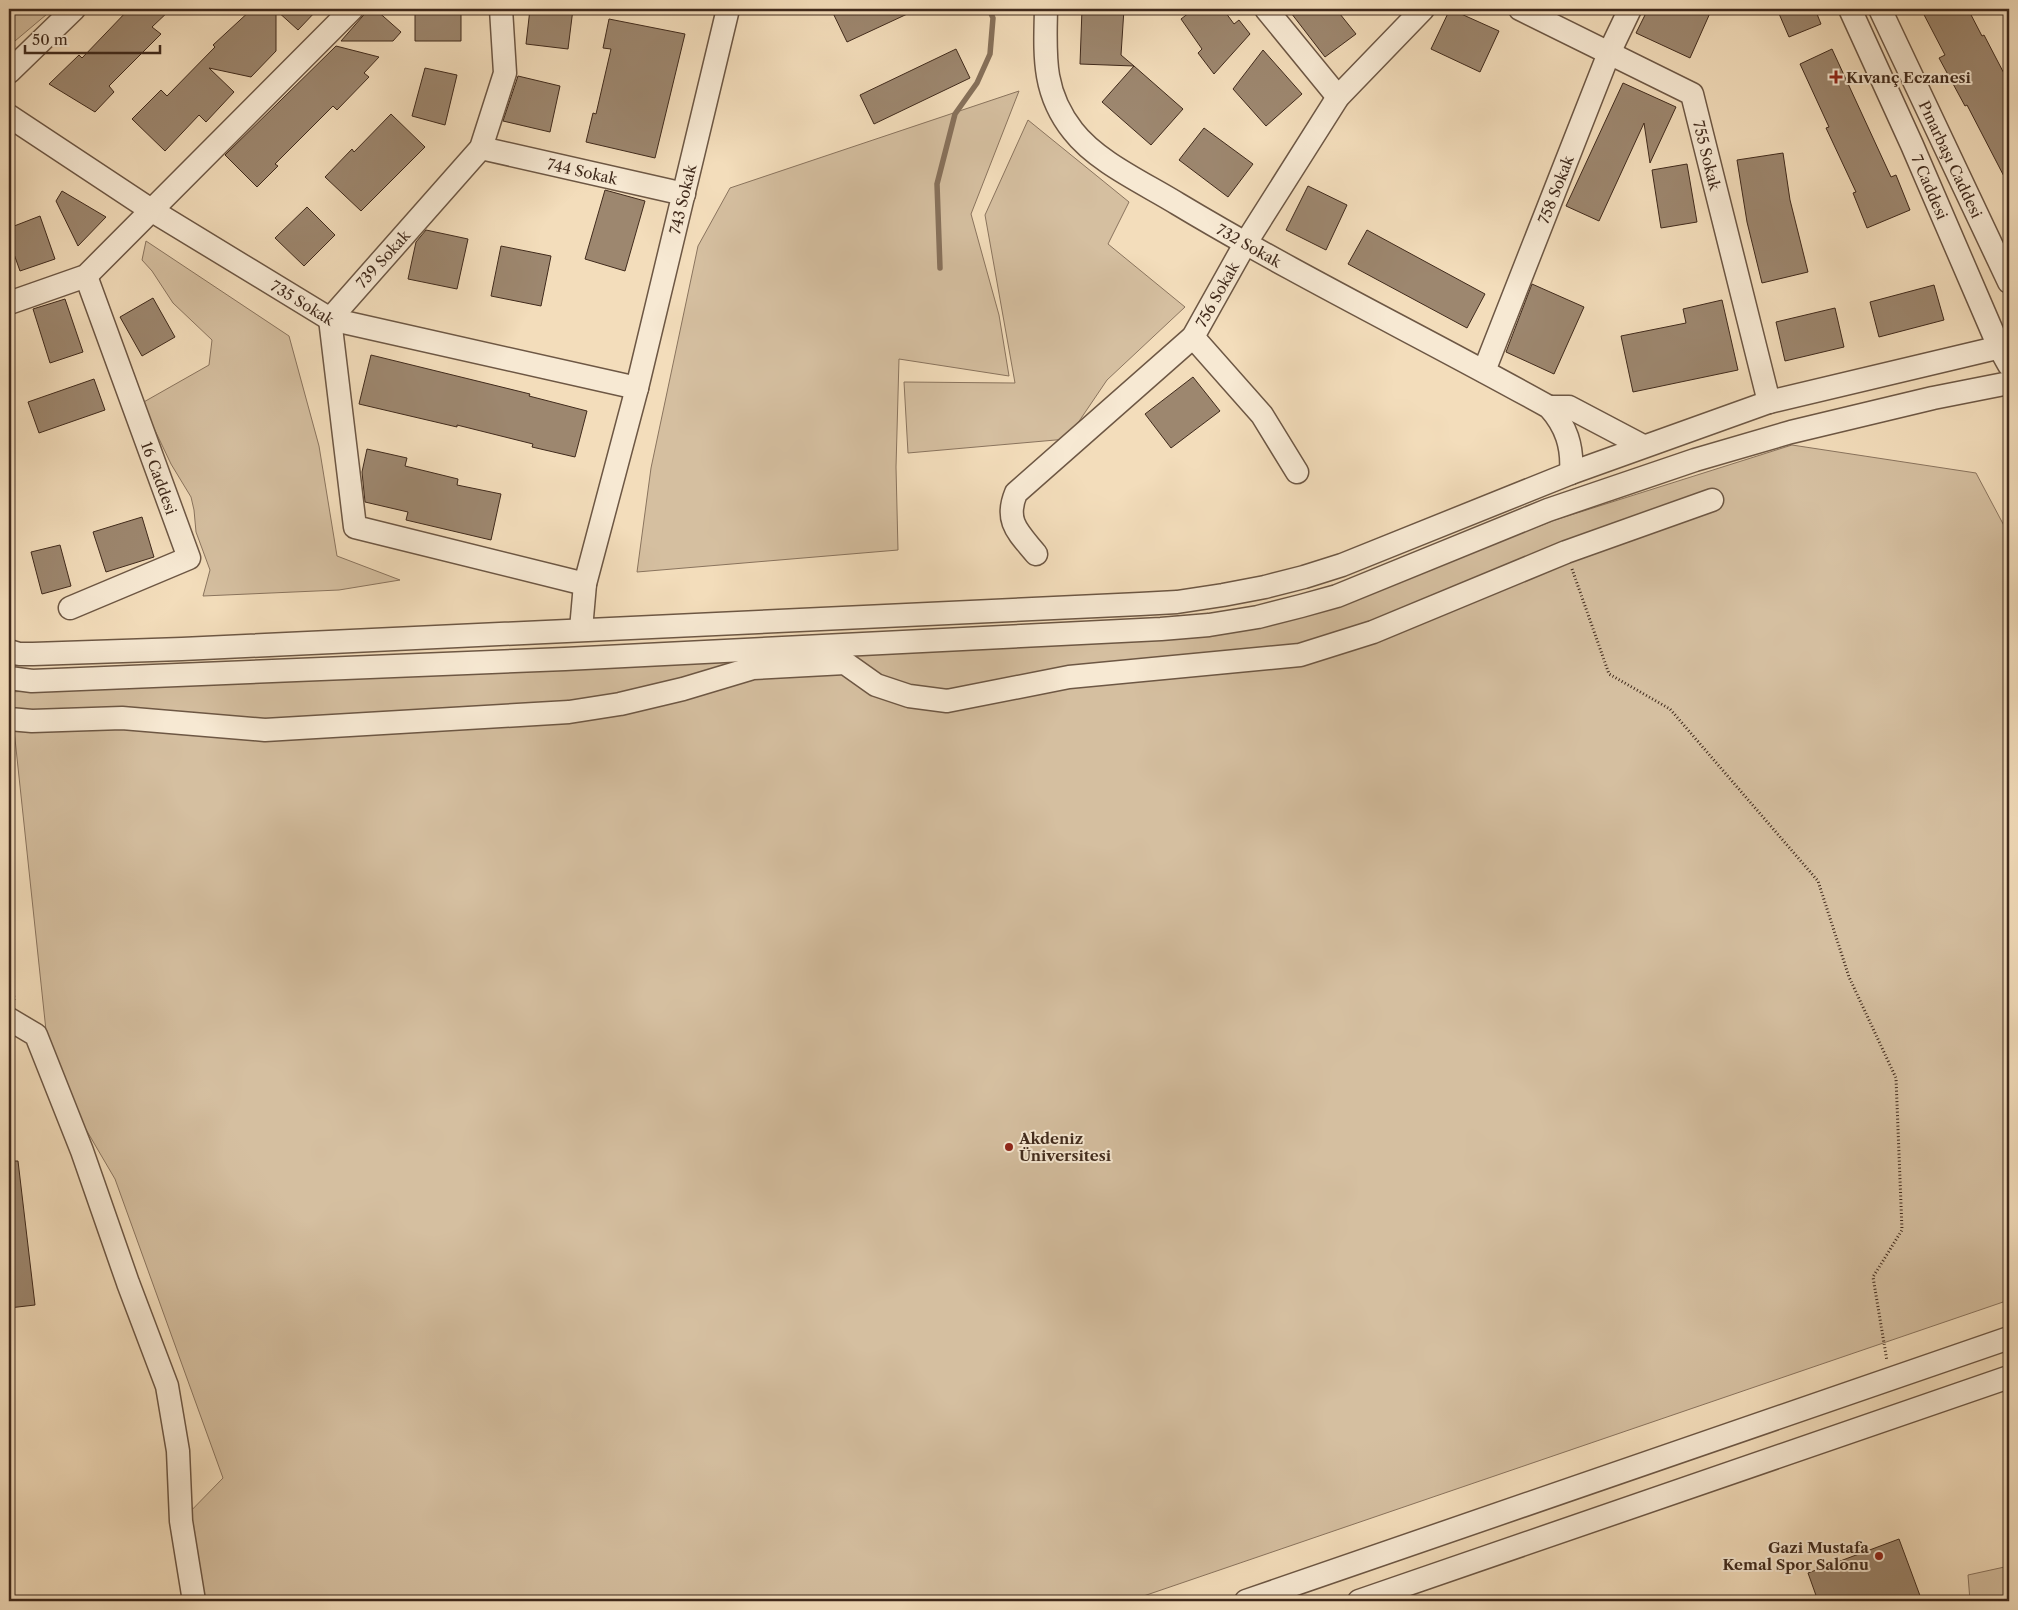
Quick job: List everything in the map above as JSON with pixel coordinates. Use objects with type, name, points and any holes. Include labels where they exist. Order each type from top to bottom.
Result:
[{"type":"street","points":[[9,72],[74,9]]},
{"type":"street","points":[[9,303],[86,276],[352,9]]},
{"type":"street","name":"739 Sokak","points":[[330,319],[481,148],[505,73],[501,9]]},
{"type":"street","name":"743 Sokak","points":[[581,629],[585,584],[638,388],[728,9]]},
{"type":"street","name":"732 Sokak","points":[[1046,9],[1045,64],[1050,87],[1059,110],[1073,132],[1097,155],[1245,244],[1548,406],[1557,416],[1568,438],[1571,449],[1571,473]]},
{"type":"street","points":[[1266,9],[1338,97]]},
{"type":"street","name":"756 Sokak","points":[[1036,554],[1015,527],[1012,519],[1012,502],[1016,493],[1193,337],[1245,244],[1338,97],[1423,9]]},
{"type":"street","name":"755 Sokak","points":[[1520,9],[1692,94],[1769,402]]},
{"type":"street","name":"758 Sokak","points":[[1484,371],[1609,53],[1630,9]]},
{"type":"street","name":"7 Caddesi","points":[[1850,9],[2006,352]]},
{"type":"street","name":"Pınarbaşı Caddesi","points":[[1880,9],[2009,282]]},
{"type":"street","name":"735 Sokak","points":[[9,116],[151,210],[330,319],[638,388]]},
{"type":"street","name":"744 Sokak","points":[[481,148],[684,194]]},
{"type":"street","name":"16 Caddesi","points":[[70,608],[189,558],[86,276]]},
{"type":"street","points":[[330,319],[355,528],[585,584]]},
{"type":"street","points":[[1193,337],[1262,415],[1297,472]]},
{"type":"street","points":[[9,651],[20,654],[33,654],[172,650],[1177,602],[1265,587],[1342,565],[1571,473],[1769,402],[2006,352]]},
{"type":"street","points":[[9,678],[32,682],[565,659],[1161,630],[1209,625],[1258,617],[1337,596],[1548,510],[1704,457],[1791,432],[1933,398],[2009,383]]},
{"type":"street","name":"732 Sokak","points":[[1548,406],[1569,407],[1643,446]]},
{"type":"street","points":[[9,719],[32,721],[122,718],[265,730],[568,712],[620,704],[683,689],[753,668],[845,663],[876,685],[908,696],[948,701],[1070,677],[1300,655],[1373,632],[1566,552],[1712,500]]},
{"type":"street","points":[[12,1021],[36,1035],[82,1150],[128,1283],[167,1386],[178,1451],[182,1521],[194,1601]]},
{"type":"street","points":[[1246,1601],[2009,1338]]},
{"type":"street","points":[[1359,1601],[2009,1377]]},
{"type":"path","points":[[1566,552],[1609,674],[1670,709],[1818,881],[1850,977],[1896,1078],[1902,1230],[1873,1277],[1890,1379]]},
{"type":"path","points":[[9,933],[12,1021]]},
{"type":"shaded area","points":[[9,9],[53,9],[9,46]]},
{"type":"shaded area","points":[[1019,91],[971,214],[999,315],[1009,376],[899,359],[896,467],[898,550],[637,572],[651,468],[698,246],[730,188]]},
{"type":"shaded area","points":[[1028,120],[1129,202],[1108,244],[1185,307],[1107,380],[1067,439],[908,453],[904,382],[1015,383],[985,215]]},
{"type":"shaded area","points":[[146,241],[289,336],[319,446],[337,556],[400,580],[339,590],[203,596],[210,570],[196,532],[191,497],[171,464],[142,403],[209,365],[212,340],[173,303],[152,271],[142,260]]},
{"type":"shaded area","name":"Akdeniz Üniversitesi","points":[[1792,445],[1976,473],[2009,535],[2009,1300],[1129,1601],[197,1601],[181,1521],[223,1478],[115,1179],[50,1068],[10,692],[1171,639],[1217,635],[1313,614],[1555,520]]},
{"type":"shaded area","points":[[2009,1566],[2009,1601],[1970,1601],[1968,1575]]},
{"type":"building","points":[[129,9],[171,9],[152,27],[161,34],[109,86],[114,92],[95,112],[49,84],[79,55],[82,58]]},
{"type":"building","points":[[252,9],[318,9],[298,30],[276,10],[276,51],[251,77],[209,68],[234,92],[206,122],[199,115],[165,151],[132,119],[161,90],[167,96],[215,47],[213,45]]},
{"type":"building","points":[[369,9],[375,9],[401,32],[393,41],[341,41]]},
{"type":"building","points":[[415,9],[461,9],[461,41],[415,41]]},
{"type":"building","points":[[530,9],[573,9],[568,49],[526,44]]},
{"type":"building","points":[[831,9],[918,9],[847,42]]},
{"type":"building","points":[[1082,9],[1124,9],[1121,55],[1134,66],[1080,64]]},
{"type":"building","points":[[1194,9],[1223,9],[1234,24],[1239,20],[1250,34],[1214,74],[1198,53],[1202,49],[1181,19]]},
{"type":"building","points":[[1288,9],[1336,9],[1356,34],[1325,57]]},
{"type":"building","points":[[1450,9],[1499,31],[1480,72],[1431,49]]},
{"type":"building","points":[[1648,9],[1701,9],[1710,13],[1690,58],[1636,33]]},
{"type":"building","points":[[1777,9],[1815,9],[1821,24],[1789,37]]},
{"type":"building","points":[[1921,9],[1968,9],[2009,83],[2009,186],[1967,105],[1965,106],[1939,58],[1945,55]]},
{"type":"building","points":[[609,19],[685,34],[655,158],[586,142],[593,113],[596,114],[611,49],[603,48]]},
{"type":"building","points":[[336,46],[379,57],[364,73],[369,77],[337,110],[333,106],[275,164],[278,166],[257,187],[225,155]]},
{"type":"building","points":[[956,49],[970,78],[874,124],[860,95]]},
{"type":"building","points":[[1832,49],[1891,177],[1896,175],[1910,210],[1867,228],[1853,193],[1856,192],[1826,128],[1829,127],[1800,64]]},
{"type":"building","points":[[1263,50],[1302,94],[1266,126],[1233,89]]},
{"type":"building","points":[[1134,66],[1183,109],[1151,145],[1102,102]]},
{"type":"building","points":[[425,68],[457,75],[445,125],[412,116]]},
{"type":"building","points":[[518,76],[560,86],[550,132],[503,121]]},
{"type":"building","points":[[1623,83],[1676,107],[1650,163],[1644,123],[1599,221],[1566,206]]},
{"type":"building","points":[[391,114],[425,147],[361,211],[325,177],[352,149],[354,152]]},
{"type":"building","points":[[1204,128],[1253,164],[1228,197],[1179,160]]},
{"type":"building","points":[[1783,153],[1790,200],[1808,272],[1762,283],[1747,222],[1737,160]]},
{"type":"building","points":[[1687,164],[1697,222],[1661,228],[1652,170]]},
{"type":"building","points":[[1308,186],[1347,205],[1326,250],[1286,230]]},
{"type":"building","points":[[605,190],[645,201],[625,271],[585,259]]},
{"type":"building","points":[[62,191],[106,217],[78,246],[56,201]]},
{"type":"building","points":[[307,207],[335,235],[304,266],[275,238]]},
{"type":"building","points":[[40,216],[55,259],[20,271],[9,240],[9,228]]},
{"type":"building","points":[[426,230],[468,239],[457,289],[408,279],[416,242]]},
{"type":"building","points":[[1367,230],[1485,294],[1467,328],[1348,264]]},
{"type":"building","points":[[501,246],[551,256],[541,306],[491,296]]},
{"type":"building","points":[[1532,284],[1584,307],[1554,374],[1506,352]]},
{"type":"building","points":[[1934,285],[1944,320],[1879,337],[1870,302]]},
{"type":"building","points":[[153,298],[175,337],[142,356],[120,317]]},
{"type":"building","points":[[65,299],[83,352],[50,363],[33,309]]},
{"type":"building","points":[[1722,300],[1738,370],[1633,392],[1621,336],[1686,323],[1683,309]]},
{"type":"building","points":[[1835,308],[1844,347],[1785,361],[1776,322]]},
{"type":"building","points":[[371,355],[530,394],[529,396],[587,411],[575,457],[532,447],[533,444],[457,425],[457,427],[359,404]]},
{"type":"building","points":[[1193,377],[1220,411],[1171,448],[1145,414]]},
{"type":"building","points":[[94,379],[105,410],[39,433],[28,402]]},
{"type":"building","points":[[367,449],[407,458],[405,466],[458,479],[457,485],[501,494],[491,540],[406,520],[408,512],[365,502],[362,472]]},
{"type":"building","points":[[142,517],[154,557],[106,572],[93,532]]},
{"type":"building","points":[[60,545],[71,586],[42,594],[31,552]]},
{"type":"building","points":[[9,1161],[18,1161],[35,1305],[9,1308]]},
{"type":"building","name":"Gazi Mustafa Kemal Spor Salonu","points":[[1899,1539],[1922,1601],[1818,1601],[1808,1573]]},
{"type":"waterway","points":[[940,268],[937,184],[955,114],[977,83],[990,54],[993,18],[989,9]]},
{"type":"place","name":"Kıvanç Eczanesi","points":[[1836,77]]},
{"type":"place","name":"Akdeniz Üniversitesi","points":[[1009,1147]]},
{"type":"place","name":"Gazi Mustafa Kemal Spor Salonu","points":[[1879,1556]]}]
